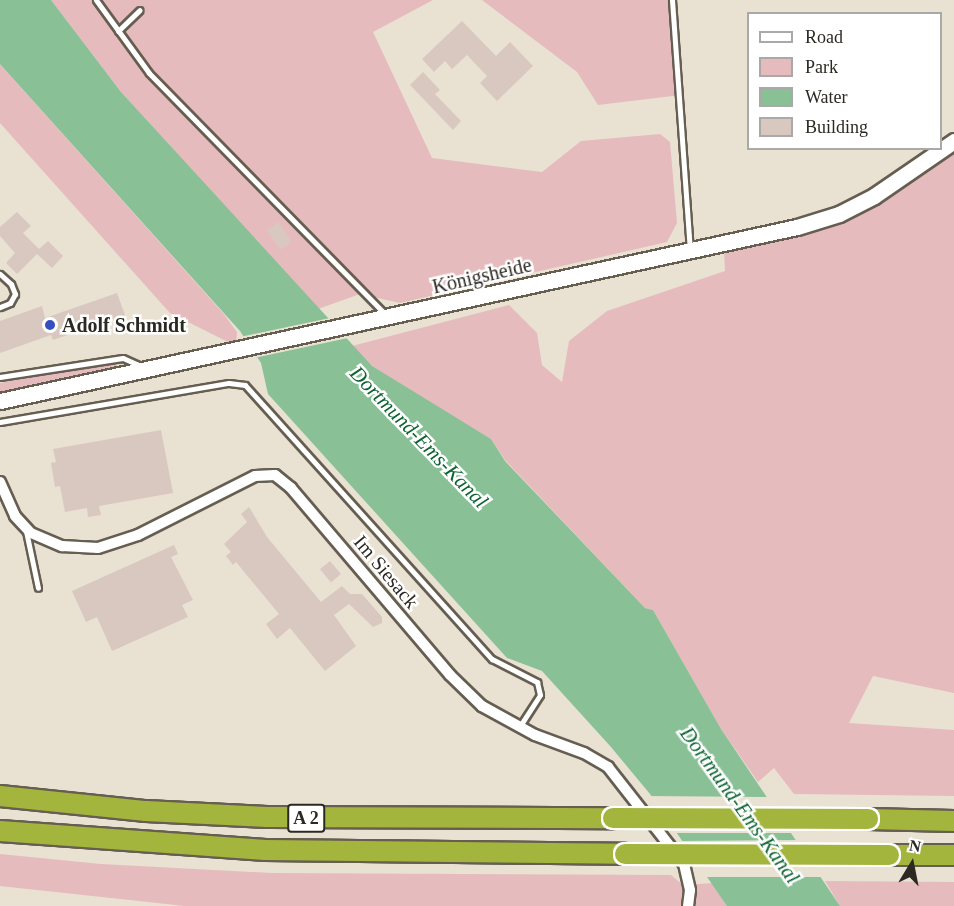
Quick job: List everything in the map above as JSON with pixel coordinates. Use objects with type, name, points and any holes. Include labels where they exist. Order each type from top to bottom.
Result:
[{"type":"highway","name":"A 2","points":[[0,796],[146,811],[267,817],[954,821]]},
{"type":"highway","name":"A 2","points":[[0,831],[266,850],[954,855]]},
{"type":"main road","name":"Königsheide","points":[[0,401],[690,251],[839,214],[928,163],[954,141]]},
{"type":"street","name":"Im Siesack","points":[[25,529],[62,546],[98,548],[138,535],[255,476],[275,475],[291,488],[450,675],[482,706],[519,727],[584,753],[608,767],[684,864],[690,890],[688,906]]},
{"type":"street","points":[[0,482],[15,516],[25,529]]},
{"type":"lane","points":[[96,0],[149,73],[389,318]]},
{"type":"lane","points":[[672,0],[690,251]]},
{"type":"lane","points":[[118,31],[140,10]]},
{"type":"lane","points":[[0,274],[11,284],[15,294],[10,303],[0,307]]},
{"type":"lane","points":[[0,377],[123,358],[144,369]]},
{"type":"lane","points":[[0,422],[207,387],[245,385],[492,659],[537,682],[540,695],[519,727]]},
{"type":"lane","points":[[25,529],[38,588]]},
{"type":"green space","points":[[51,0],[433,0],[373,32],[432,158],[542,172],[581,141],[660,134],[670,142],[677,223],[667,242],[400,303],[360,294],[318,309],[121,92]]},
{"type":"green space","points":[[482,0],[673,0],[681,95],[598,105],[577,72]]},
{"type":"green space","points":[[0,64],[223,313],[237,332],[236,346],[170,313],[0,123]]},
{"type":"green space","points":[[954,133],[954,693],[873,676],[849,723],[954,730],[954,796],[794,794],[774,768],[758,782],[721,729],[653,610],[645,608],[505,460],[491,439],[404,388],[372,366],[352,346],[509,305],[537,333],[542,365],[562,382],[569,341],[607,311],[725,271],[724,250],[800,237],[883,203],[925,167],[942,150]]},
{"type":"green space","points":[[114,363],[119,368],[0,394],[0,383]]},
{"type":"green space","points":[[0,854],[101,864],[272,873],[671,875],[683,885],[713,883],[727,906],[185,906],[0,886]]},
{"type":"green space","points":[[825,881],[954,882],[954,906],[840,906]]},
{"type":"water","name":"Dortmund-Ems-Kanal","points":[[0,0],[51,0],[121,92],[372,366],[491,439],[505,461],[645,608],[653,610],[721,729],[840,906],[727,906],[650,794],[611,747],[542,671],[507,658],[268,394],[261,363],[240,331],[0,64]]},
{"type":"pier","points":[[330,318],[348,338],[254,358],[240,337]]},
{"type":"pier","points":[[647,796],[772,797],[796,833],[674,833]]},
{"type":"pier","points":[[801,840],[826,877],[705,877],[679,841]]},
{"type":"building","points":[[462,21],[496,56],[510,42],[533,66],[497,101],[480,83],[487,76],[467,55],[452,69],[445,61],[434,72],[422,59]]},
{"type":"building","points":[[423,72],[440,90],[435,94],[461,121],[453,130],[410,85]]},
{"type":"building","points":[[17,212],[31,226],[23,233],[39,249],[48,241],[63,256],[52,268],[37,254],[17,274],[6,263],[15,253],[0,236],[0,227]]},
{"type":"building","points":[[278,222],[292,242],[280,250],[267,230]]},
{"type":"building","points":[[117,293],[125,315],[53,340],[51,335],[0,353],[0,321],[42,306],[45,318]]},
{"type":"building","points":[[161,430],[173,493],[99,506],[101,515],[88,517],[87,508],[65,512],[60,486],[55,487],[51,463],[56,462],[53,449]]},
{"type":"building","points":[[249,507],[267,537],[321,602],[342,586],[350,594],[362,594],[382,617],[382,623],[373,627],[349,604],[334,615],[356,646],[325,671],[290,628],[277,639],[266,624],[279,614],[236,562],[233,565],[226,556],[231,552],[224,544],[247,522],[241,514]]},
{"type":"building","points":[[174,545],[178,554],[171,557],[193,600],[182,605],[188,617],[112,651],[97,617],[86,622],[72,591]]},
{"type":"building","points":[[330,561],[341,574],[331,582],[320,569]]},
{"type":"place","name":"Adolf Schmidt","points":[[50,325]]}]
